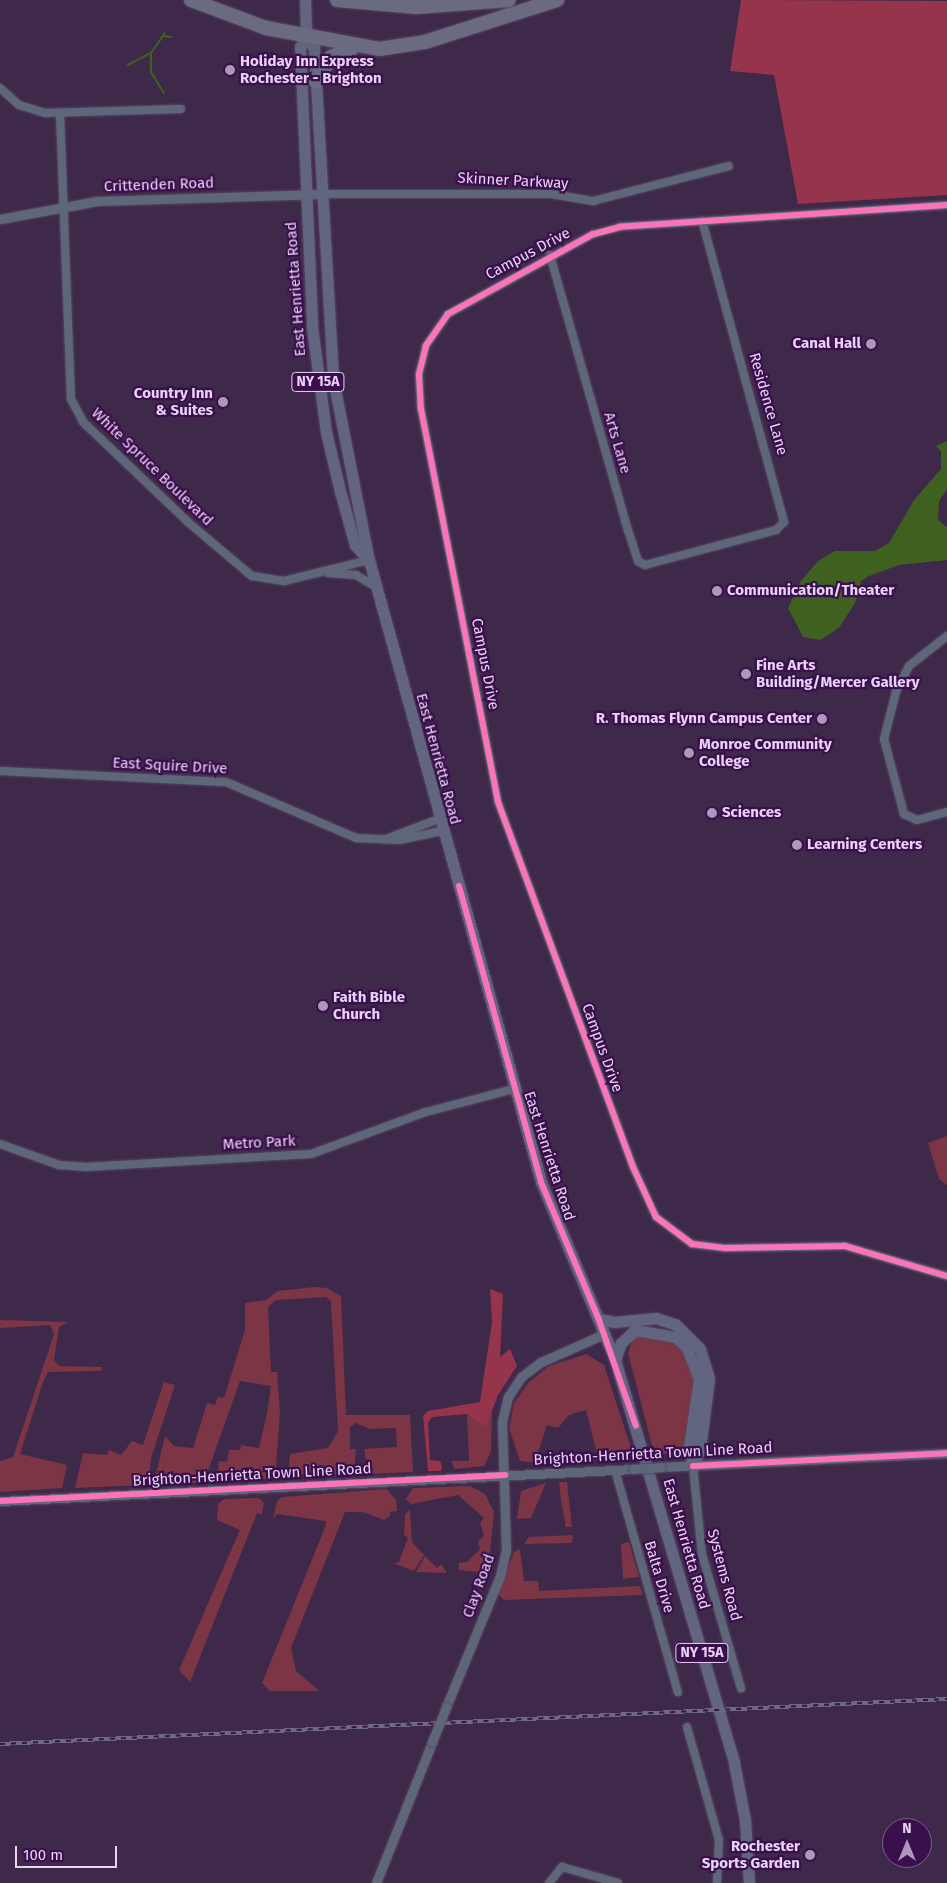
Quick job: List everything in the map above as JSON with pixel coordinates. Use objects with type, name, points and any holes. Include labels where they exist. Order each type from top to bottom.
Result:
[{"type":"highway","points":[[191,0],[246,22],[306,32],[368,49]]},
{"type":"highway","points":[[337,0],[417,7],[509,0]]},
{"type":"highway","points":[[316,82],[336,53],[418,44],[557,0]]},
{"type":"main road","name":"East Henrietta Road","points":[[305,0],[306,32],[300,47],[312,327],[326,432],[355,545],[369,560]]},
{"type":"main road","name":"East Henrietta Road","points":[[306,32],[314,48],[333,379],[369,560],[514,1089],[551,1209],[599,1318],[615,1360],[734,1763],[745,1820],[749,1883]]},
{"type":"main road","points":[[599,1318],[614,1322],[656,1318],[675,1324],[700,1349],[709,1379],[700,1448],[693,1466]]},
{"type":"main road","points":[[615,1360],[620,1343],[635,1330],[676,1337],[687,1348],[699,1379],[689,1447],[693,1466]]},
{"type":"street","points":[[0,88],[27,109],[60,114],[181,109]]},
{"type":"street","name":"White Spruce Boulevard","points":[[60,114],[71,399],[83,422],[243,570],[278,581],[369,560]]},
{"type":"street","name":"Skinner Parkway","points":[[321,194],[551,194],[593,201],[728,166]]},
{"type":"street","name":"Crittenden Road","points":[[0,219],[63,204],[321,194]]},
{"type":"street","name":"Campus Drive","points":[[947,205],[620,227],[593,234],[550,255],[448,314],[422,355],[421,409],[498,802],[633,1167],[656,1217],[692,1244],[844,1246],[947,1276]]},
{"type":"street","name":"Residence Lane","points":[[702,221],[784,514],[776,530],[714,547]]},
{"type":"street","name":"Arts Lane","points":[[550,255],[638,561],[645,565],[714,547]]},
{"type":"street","name":"White Spruce Boulevard","points":[[313,574],[348,573],[376,588]]},
{"type":"street","points":[[947,636],[909,666],[885,728],[886,755],[902,809],[912,820],[947,812]]},
{"type":"street","name":"East Squire Drive","points":[[0,771],[226,782],[256,791],[350,837],[386,839],[442,831]]},
{"type":"street","name":"East Squire Drive","points":[[386,839],[439,819]]},
{"type":"street","name":"Metro Park","points":[[0,1144],[59,1165],[85,1166],[311,1154],[426,1112],[514,1089]]},
{"type":"street","name":"Clay Road","points":[[376,1883],[500,1576],[508,1521],[502,1422],[513,1386],[541,1362],[604,1334]]},
{"type":"street","name":"Brighton-Henrietta Town Line Road","points":[[0,1501],[947,1453]]},
{"type":"street","name":"Systems Road","points":[[693,1466],[702,1554],[741,1688]]},
{"type":"street","name":"Balta Drive","points":[[615,1470],[678,1692]]},
{"type":"street","points":[[687,1727],[719,1840],[716,1883]]},
{"type":"street","points":[[549,1883],[562,1867],[618,1883]]},
{"type":"shaded area","points":[[741,0],[947,1],[947,195],[798,204],[774,75],[730,71]]},
{"type":"shaded area","points":[[947,441],[947,489],[939,501],[938,520],[947,527],[947,560],[899,565],[869,576],[861,581],[855,603],[839,628],[820,640],[803,637],[788,608],[801,581],[818,561],[835,551],[875,551],[889,543],[914,500],[941,469],[941,451],[936,446]]},
{"type":"shaded area","points":[[947,1136],[947,1185],[939,1179],[928,1143]]},
{"type":"shaded area","points":[[315,1287],[327,1288],[341,1296],[346,1415],[410,1415],[413,1472],[368,1474],[364,1449],[397,1447],[396,1428],[370,1429],[356,1423],[350,1427],[350,1449],[356,1449],[354,1475],[288,1474],[290,1454],[328,1448],[338,1431],[331,1301],[326,1297],[276,1300],[268,1307],[271,1372],[277,1372],[280,1413],[275,1479],[217,1479],[219,1461],[227,1462],[229,1450],[240,1450],[241,1445],[259,1448],[271,1386],[240,1381],[204,1482],[164,1485],[156,1474],[165,1436],[174,1446],[193,1448],[207,1403],[215,1405],[218,1397],[224,1398],[245,1330],[245,1303],[266,1300],[278,1291]]},
{"type":"shaded area","points":[[490,1289],[503,1294],[500,1357],[510,1349],[517,1366],[498,1395],[487,1425],[481,1425],[467,1414],[432,1417],[428,1423],[430,1460],[440,1461],[442,1466],[441,1471],[428,1471],[423,1416],[428,1411],[480,1402],[492,1322]]},
{"type":"shaded area","points":[[0,1320],[68,1322],[59,1327],[54,1360],[59,1366],[102,1367],[101,1371],[48,1372],[43,1382],[20,1454],[67,1465],[62,1488],[0,1492],[0,1461],[13,1457],[54,1334],[50,1325],[0,1328]]},
{"type":"shaded area","points":[[644,1333],[669,1338],[686,1352],[696,1373],[685,1449],[680,1454],[654,1453],[628,1353],[633,1339]]},
{"type":"shaded area","points":[[586,1354],[604,1365],[634,1457],[563,1462],[598,1457],[586,1410],[569,1415],[558,1428],[547,1425],[538,1452],[544,1464],[520,1461],[509,1428],[514,1403],[529,1382],[549,1366]]},
{"type":"shaded area","points":[[164,1382],[175,1385],[151,1458],[149,1479],[143,1485],[75,1488],[83,1453],[107,1455],[109,1450],[121,1455],[132,1441],[143,1445]]},
{"type":"shaded area","points":[[492,1412],[491,1452],[484,1466],[454,1469],[452,1461],[469,1461],[467,1414],[481,1425],[487,1425]]},
{"type":"shaded area","points":[[559,1482],[567,1482],[572,1527],[566,1527]]},
{"type":"shaded area","points":[[546,1483],[531,1518],[517,1519],[521,1491]]},
{"type":"shaded area","points":[[470,1486],[485,1494],[494,1512],[488,1573],[459,1570],[459,1563],[467,1562],[480,1549],[478,1542],[484,1535],[480,1523],[484,1518],[458,1495],[411,1504],[406,1499],[413,1488]]},
{"type":"shaded area","points":[[387,1489],[396,1500],[397,1511],[390,1512],[390,1516],[384,1520],[363,1512],[345,1512],[291,1648],[296,1671],[319,1691],[270,1691],[262,1683],[326,1525],[326,1521],[277,1514],[273,1519],[277,1501],[282,1497]]},
{"type":"shaded area","points":[[259,1498],[264,1503],[262,1514],[257,1513],[190,1682],[179,1670],[240,1530],[217,1520],[218,1504],[224,1499]]},
{"type":"shaded area","points":[[410,1510],[412,1542],[424,1555],[414,1571],[393,1563],[399,1562],[408,1538],[404,1535],[405,1514]]},
{"type":"shaded area","points":[[573,1535],[572,1543],[524,1544],[529,1537]]},
{"type":"shaded area","points":[[629,1542],[639,1577],[623,1579],[621,1544]]},
{"type":"shaded area","points":[[520,1549],[524,1581],[538,1581],[539,1591],[640,1586],[643,1595],[504,1600],[498,1594],[514,1552]]},
{"type":"shaded area","points":[[425,1556],[437,1568],[441,1564],[447,1573],[416,1572]]},
{"type":"waterway","points":[[164,93],[151,72],[151,53],[165,33]]},
{"type":"waterway","points":[[163,36],[171,37]]},
{"type":"waterway","points":[[128,65],[149,54]]},
{"type":"railway","points":[[0,1744],[947,1699]]},
{"type":"cycle path","points":[[947,205],[620,227],[593,234],[448,314],[426,346],[419,374],[421,409],[498,802],[633,1167],[656,1217],[692,1244],[726,1248],[845,1246],[947,1276]]},
{"type":"cycle path","points":[[459,886],[541,1182],[599,1320],[636,1426]]},
{"type":"cycle path","points":[[693,1466],[947,1453]]},
{"type":"cycle path","points":[[0,1501],[505,1475]]},
{"type":"place","name":"Holiday Inn Express Rochester - Brighton","points":[[230,70]]},
{"type":"place","name":"Canal Hall","points":[[871,344]]},
{"type":"place","name":"Country Inn & Suites","points":[[223,402]]},
{"type":"place","name":"Communication/Theater","points":[[717,591]]},
{"type":"place","name":"Fine Arts Building/Mercer Gallery","points":[[746,674]]},
{"type":"place","name":"R. Thomas Flynn Campus Center","points":[[822,719]]},
{"type":"place","name":"Monroe Community College","points":[[689,753]]},
{"type":"place","name":"Sciences","points":[[712,813]]},
{"type":"place","name":"Learning Centers","points":[[797,845]]},
{"type":"place","name":"Faith Bible Church","points":[[323,1006]]},
{"type":"place","name":"Rochester Sports Garden","points":[[810,1855]]}]
